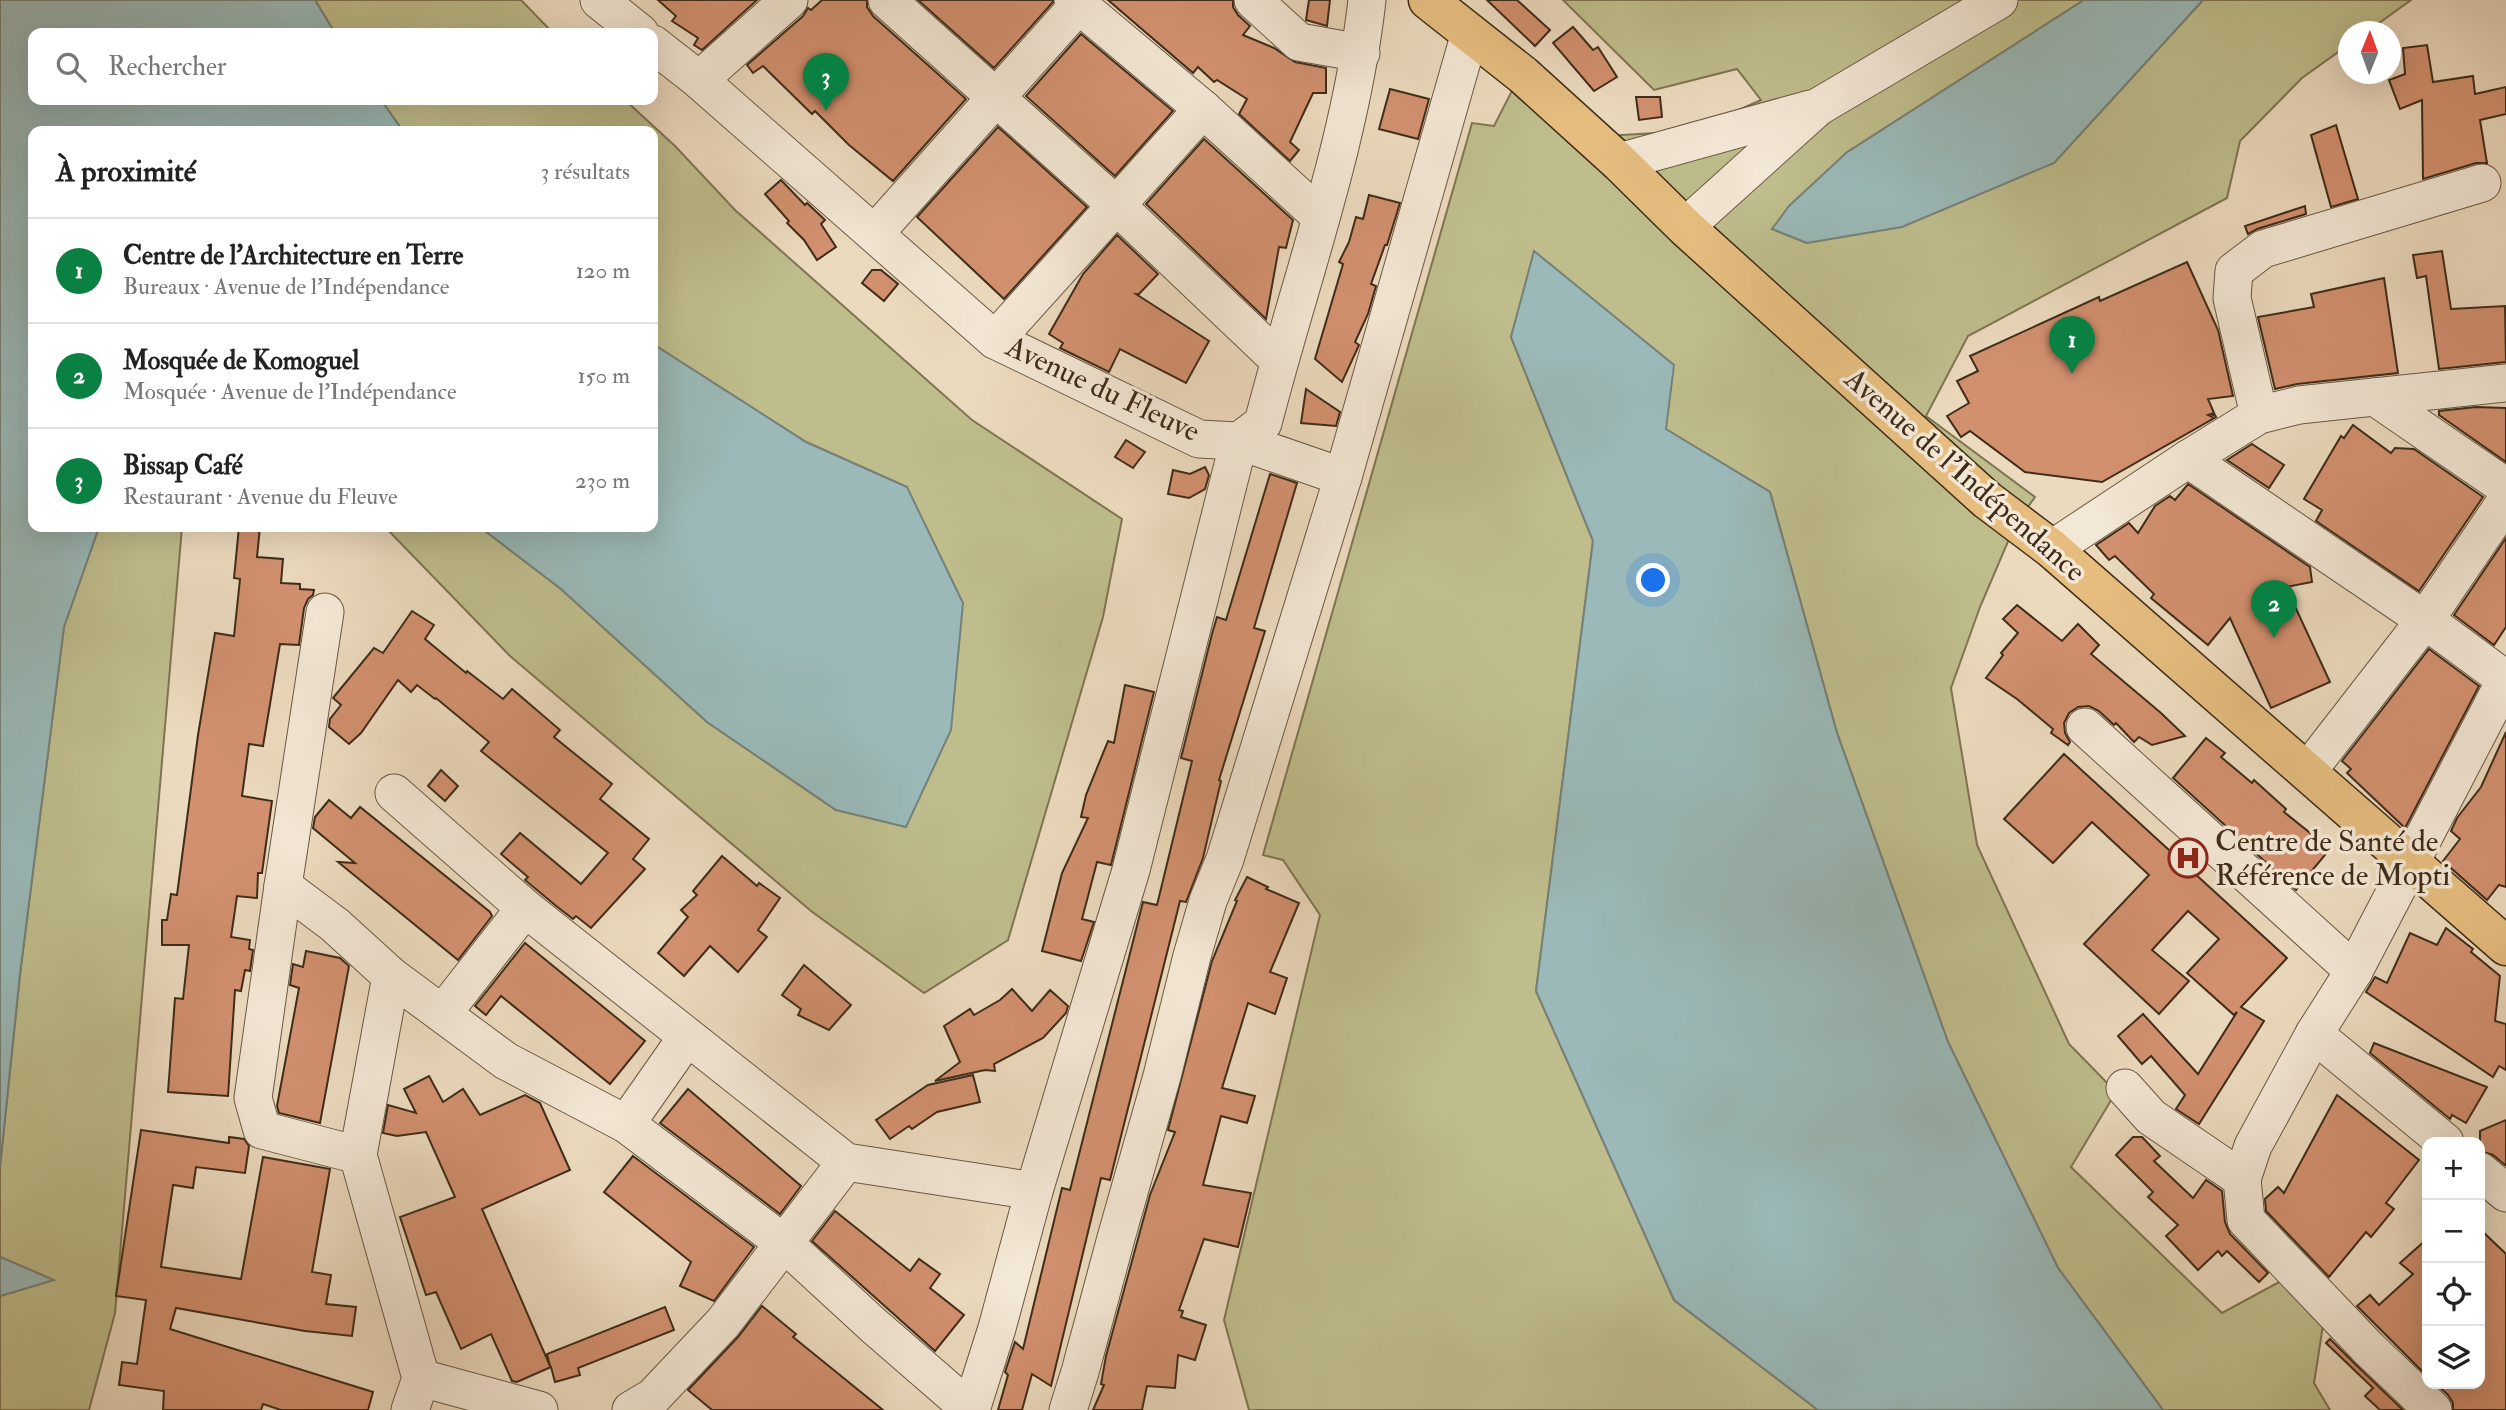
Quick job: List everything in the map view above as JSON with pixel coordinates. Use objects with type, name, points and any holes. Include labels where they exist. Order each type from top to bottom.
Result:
[{"type":"main road","name":"Avenue de l'Indépendance","points":[[1428,0],[1522,75],[1619,162],[1685,227],[1987,500],[2052,549],[2506,946]]},
{"type":"street","points":[[599,0],[634,28]]},
{"type":"street","points":[[699,80],[789,0]]},
{"type":"street","points":[[887,0],[1116,205],[1279,360]]},
{"type":"street","points":[[1253,0],[1299,42],[1361,53]]},
{"type":"street","name":"Avenue du Fleuve","points":[[658,48],[699,80],[995,340],[1199,439],[1239,441],[1263,423],[1321,216],[1361,53],[1367,0]]},
{"type":"street","points":[[1685,227],[1818,107],[1999,0]]},
{"type":"street","points":[[875,233],[1079,2],[1321,216]]},
{"type":"street","points":[[1068,1410],[1208,901],[1225,859],[1343,477],[1469,33]]},
{"type":"street","points":[[1619,162],[1818,107]]},
{"type":"street","points":[[995,340],[1203,109]]},
{"type":"street","points":[[2259,415],[2232,298],[2234,271],[2263,249],[2482,183]]},
{"type":"street","points":[[2052,549],[2259,415],[2299,405],[2506,383]]},
{"type":"street","points":[[2375,397],[2506,487]]},
{"type":"street","points":[[283,886],[335,925],[391,976],[506,1061],[625,1124],[785,1244],[971,1410],[1131,870],[1239,441],[1343,477]]},
{"type":"street","points":[[2188,459],[2425,620],[2505,679],[2354,971],[2314,1034],[2253,1146],[2242,1179],[2246,1220],[2368,1348],[2434,1410]]},
{"type":"street","points":[[2307,772],[2425,620],[2506,501]]},
{"type":"street","points":[[325,612],[253,1098],[262,1130],[358,1156]]},
{"type":"street","points":[[2085,727],[2354,971]]},
{"type":"street","points":[[394,793],[525,908],[846,1162],[1034,1191]]},
{"type":"street","points":[[443,1013],[525,908]]},
{"type":"street","points":[[391,976],[358,1156],[416,1394],[539,1410]]},
{"type":"street","points":[[2314,1034],[2439,1137]]},
{"type":"street","points":[[625,1124],[687,1037]]},
{"type":"street","points":[[2124,1088],[2151,1117],[2242,1179]]},
{"type":"street","points":[[631,1410],[653,1397],[723,1323],[846,1162]]},
{"type":"street","points":[[2485,1175],[2506,1193]]},
{"type":"shaded area","points":[[315,0],[521,0],[548,28],[332,28]]},
{"type":"shaded area","points":[[1563,0],[2084,0],[1846,153],[1772,229],[1807,243],[2054,163],[2203,0],[2411,0],[2382,21],[2338,21],[2338,52],[2302,78],[2240,141],[2227,198],[1968,336],[1926,416],[2035,497],[2015,525],[1980,607],[1951,688],[1977,845],[2069,1044],[2116,1092],[2071,1167],[2222,1313],[2281,1281],[2324,1319],[2314,1383],[2330,1410],[2163,1410],[2058,1268],[1948,1042],[1837,733],[1770,492],[1665,429],[1535,252],[1511,337],[1593,541],[1536,991],[1674,1300],[1818,1410],[1249,1410],[1224,1320],[1320,915],[1283,860],[1263,855],[1472,123],[1494,126],[1519,77],[1586,137],[1692,131],[1761,100],[1737,69],[1654,90]]},
{"type":"shaded area","points":[[385,105],[630,105],[653,126],[399,126]]},
{"type":"shaded area","points":[[658,130],[735,210],[972,420],[1122,519],[1103,617],[1008,940],[924,993],[811,911],[510,656],[390,532],[487,532],[561,589],[707,722],[836,810],[907,487],[806,442],[658,347]]},
{"type":"shaded area","points":[[97,532],[182,532],[115,1313],[89,1410],[0,1410],[0,1296],[53,1280],[0,1257],[0,1167],[20,974],[64,626]]},
{"type":"water","points":[[0,0],[315,0],[332,28],[28,28],[28,105],[385,105],[399,126],[28,126],[28,532],[97,532],[64,627],[20,974],[0,1167]]},
{"type":"water","points":[[2084,0],[2203,0],[2054,163],[1902,227],[1807,243],[1772,229],[1789,206],[1846,153]]},
{"type":"water","points":[[1534,251],[1674,365],[1666,429],[1770,492],[1837,733],[1948,1042],[2058,1268],[2163,1410],[1818,1410],[1674,1300],[1536,991],[1593,541],[1511,337]]},
{"type":"water","points":[[658,347],[806,442],[907,487],[963,603],[951,730],[906,827],[836,810],[707,722],[561,589],[487,532],[658,532]]},
{"type":"water","points":[[0,1257],[54,1280],[0,1296]]},
{"type":"building","points":[[658,0],[757,0],[702,50],[694,45],[698,38],[672,21],[676,16]]},
{"type":"building","points":[[822,0],[867,0],[867,7],[873,16],[966,99],[893,181],[849,145],[815,111],[812,114],[763,66],[753,73],[747,65],[803,16],[808,8],[811,10]]},
{"type":"building","points":[[918,0],[1053,0],[1053,2],[994,68]]},
{"type":"building","points":[[1108,0],[1233,0],[1233,7],[1238,15],[1250,26],[1243,35],[1274,48],[1295,62],[1326,68],[1326,93],[1313,93],[1290,142],[1299,150],[1290,161],[1239,114],[1247,99],[1217,80],[1214,82],[1198,67],[1193,73]]},
{"type":"building","points":[[1309,0],[1330,0],[1327,26],[1306,20]]},
{"type":"building","points":[[1487,0],[1517,0],[1550,30],[1535,46]]},
{"type":"building","points":[[1573,27],[1593,50],[1598,47],[1617,77],[1594,91],[1553,43]]},
{"type":"building","points":[[1081,34],[1173,111],[1115,176],[1026,96]]},
{"type":"building","points":[[2427,45],[2433,82],[2473,76],[2475,94],[2506,87],[2506,114],[2480,120],[2487,163],[2476,163],[2423,179],[2422,100],[2400,109],[2391,84],[2401,84],[2401,76],[2405,74],[2403,48]]},
{"type":"building","points":[[1390,89],[1429,99],[1418,139],[1379,129]]},
{"type":"building","points":[[1636,97],[1660,97],[1662,117],[1639,120]]},
{"type":"building","points":[[2336,125],[2358,199],[2331,207],[2311,135]]},
{"type":"building","points":[[998,127],[1087,207],[1004,299],[917,217]]},
{"type":"building","points":[[1204,139],[1293,220],[1286,248],[1279,247],[1266,319],[1146,204]]},
{"type":"building","points":[[781,180],[805,205],[807,203],[825,220],[821,224],[836,247],[817,260],[804,240],[765,194]]},
{"type":"building","points":[[1369,195],[1400,203],[1371,284],[1376,286],[1368,314],[1355,342],[1359,345],[1342,382],[1315,359],[1343,264],[1339,262],[1349,242],[1356,217],[1363,219]]},
{"type":"building","points":[[2305,206],[2306,214],[2248,234],[2245,226]]},
{"type":"building","points":[[1117,235],[1158,274],[1136,294],[1209,341],[1186,383],[1120,349],[1109,372],[1060,348],[1063,343],[1049,334],[1083,274]]},
{"type":"building","points":[[2442,251],[2451,309],[2505,306],[2506,362],[2439,369],[2426,276],[2417,278],[2413,255]]},
{"type":"building","points":[[2187,262],[2218,330],[2233,396],[2208,399],[2216,417],[2102,482],[2025,472],[1970,431],[1961,437],[1947,416],[1969,403],[1957,381],[1978,371],[1970,356],[2099,297],[2100,301]]},
{"type":"building","points":[[872,270],[881,270],[898,284],[884,301],[862,283]]},
{"type":"building","points":[[2384,278],[2398,373],[2297,384],[2275,389],[2258,317],[2314,307],[2311,294]]},
{"type":"building","points":[[1306,389],[1340,412],[1336,426],[1301,423]]},
{"type":"building","points":[[2476,407],[2506,408],[2506,462],[2439,415],[2439,411]]},
{"type":"building","points":[[2353,425],[2391,453],[2395,448],[2414,449],[2483,497],[2419,591],[2316,521],[2322,510],[2304,499],[2341,436],[2344,438]]},
{"type":"building","points":[[1126,440],[1145,452],[1133,468],[1115,457]]},
{"type":"building","points":[[2252,444],[2284,465],[2269,488],[2227,460]]},
{"type":"building","points":[[1205,467],[1209,475],[1205,489],[1189,498],[1168,494],[1173,470],[1190,474]]},
{"type":"building","points":[[1270,474],[1297,483],[1254,628],[1265,631],[1219,780],[1221,781],[1203,858],[1186,902],[1180,901],[1110,1180],[1101,1178],[1051,1386],[1032,1374],[1022,1410],[998,1410],[1008,1375],[1005,1372],[1015,1342],[1023,1349],[1062,1188],[1070,1190],[1143,902],[1157,905],[1192,761],[1181,758],[1212,634],[1217,617],[1226,620]]},
{"type":"building","points":[[2188,484],[2310,567],[2312,582],[2286,587],[2330,682],[2271,708],[2230,618],[2208,645],[2151,598],[2154,594],[2115,556],[2109,560],[2096,545],[2129,523],[2138,533],[2155,506],[2170,496],[2175,500]]},
{"type":"building","points":[[239,532],[260,532],[257,557],[283,559],[281,583],[300,584],[300,589],[314,590],[304,608],[299,645],[280,644],[263,746],[249,744],[242,796],[272,801],[262,873],[258,873],[257,898],[237,896],[231,937],[250,940],[249,949],[253,950],[250,971],[245,970],[241,991],[235,990],[228,1096],[168,1092],[175,998],[183,999],[189,945],[162,945],[162,920],[167,920],[171,894],[177,895],[198,735],[215,633],[234,636],[240,579],[234,578]]},
{"type":"building","points":[[2506,538],[2506,627],[2494,645],[2454,615]]},
{"type":"building","points":[[2017,605],[2062,641],[2078,624],[2099,645],[2091,654],[2185,736],[2152,745],[2139,737],[2134,742],[2116,723],[2114,725],[2089,706],[2078,707],[2069,713],[2064,723],[2070,742],[2068,745],[2051,733],[2053,729],[1986,678],[2003,655],[2001,653],[2018,633],[2003,619]]},
{"type":"building","points":[[412,611],[434,625],[425,639],[466,673],[467,671],[503,699],[512,689],[560,730],[554,737],[612,784],[600,799],[649,839],[633,859],[645,869],[591,928],[576,916],[573,919],[555,905],[525,880],[528,877],[501,854],[520,833],[581,884],[608,853],[481,751],[489,742],[436,698],[417,685],[411,692],[398,680],[361,733],[349,744],[329,727],[330,719],[341,705],[333,698],[374,648],[383,653]]},
{"type":"building","points":[[2429,649],[2479,686],[2405,828],[2347,773],[2351,769],[2342,761]]},
{"type":"building","points":[[1125,685],[1154,692],[1111,865],[1097,862],[1082,919],[1094,922],[1081,961],[1042,951],[1062,873],[1088,818],[1081,817],[1086,795],[1108,741],[1114,743]]},
{"type":"building","points":[[2506,732],[2506,887],[2499,885],[2487,900],[2443,861],[2460,839],[2451,831],[2457,818],[2481,787]]},
{"type":"building","points":[[2206,738],[2225,753],[2221,757],[2252,783],[2254,780],[2286,809],[2284,812],[2330,849],[2296,890],[2173,778]]},
{"type":"building","points":[[2064,754],[2287,958],[2241,1007],[2264,1021],[2199,1124],[2176,1109],[2185,1095],[2151,1056],[2142,1064],[2118,1036],[2143,1014],[2198,1074],[2237,1012],[2234,1015],[2187,973],[2219,939],[2188,911],[2152,950],[2189,981],[2159,1014],[2084,944],[2149,875],[2092,822],[2053,863],[2004,819]]},
{"type":"building","points":[[441,770],[458,786],[445,801],[428,786]]},
{"type":"building","points":[[329,800],[351,818],[360,807],[490,912],[492,916],[458,960],[338,862],[355,863],[313,828],[315,817]]},
{"type":"building","points":[[722,856],[757,886],[759,883],[780,898],[758,930],[767,937],[738,972],[710,946],[684,976],[658,953],[688,917],[681,910],[697,895],[693,891]]},
{"type":"building","points":[[1247,877],[1268,887],[1266,889],[1299,903],[1270,972],[1287,978],[1275,1014],[1248,1003],[1222,1088],[1255,1096],[1247,1123],[1221,1116],[1203,1185],[1251,1193],[1238,1247],[1204,1239],[1179,1310],[1183,1311],[1181,1317],[1206,1325],[1195,1360],[1178,1355],[1175,1388],[1147,1386],[1142,1410],[1093,1410],[1104,1385],[1101,1384],[1106,1356],[1150,1195],[1175,1132],[1168,1130],[1212,961],[1237,901],[1235,900]]},
{"type":"building","points":[[2446,928],[2473,949],[2471,952],[2500,976],[2495,1021],[2506,1024],[2506,1070],[2499,1066],[2493,1077],[2366,992],[2375,977],[2387,983],[2410,933],[2437,945]]},
{"type":"building","points":[[525,943],[645,1041],[610,1084],[501,996],[486,1015],[475,1006]]},
{"type":"building","points":[[306,951],[340,958],[349,966],[320,1123],[279,1113],[277,1106],[299,988],[290,985],[293,964],[303,967]]},
{"type":"building","points":[[804,965],[851,1005],[829,1030],[798,1015],[801,1009],[782,995]]},
{"type":"building","points":[[1012,989],[1032,1011],[1050,990],[1068,1006],[1066,1013],[1043,1038],[994,1064],[995,1071],[985,1070],[935,1081],[960,1062],[944,1026],[970,1009],[974,1015],[1000,1000]]},
{"type":"building","points":[[2374,1043],[2487,1087],[2466,1123],[2452,1115],[2450,1119],[2370,1053]]},
{"type":"building","points":[[973,1075],[980,1102],[937,1112],[912,1129],[909,1126],[890,1139],[876,1120],[928,1085]]},
{"type":"building","points":[[429,1076],[443,1102],[463,1089],[480,1115],[525,1095],[540,1103],[570,1170],[482,1209],[550,1366],[547,1354],[665,1307],[674,1330],[578,1368],[580,1375],[555,1382],[551,1367],[517,1382],[512,1381],[491,1334],[461,1349],[436,1292],[426,1295],[400,1217],[455,1197],[426,1132],[397,1136],[383,1133],[388,1105],[416,1113],[404,1089]]},
{"type":"building","points":[[688,1089],[801,1186],[780,1214],[660,1123]]},
{"type":"building","points":[[2337,1095],[2419,1160],[2386,1203],[2394,1209],[2371,1237],[2366,1232],[2329,1277],[2266,1211],[2265,1199],[2278,1187],[2284,1193]]},
{"type":"building","points":[[2506,1120],[2505,1165],[2493,1155],[2485,1153],[2485,1137],[2480,1137],[2480,1131]]},
{"type":"building","points":[[141,1130],[229,1143],[229,1137],[244,1139],[249,1146],[245,1173],[196,1167],[193,1188],[173,1185],[161,1267],[241,1279],[263,1157],[330,1169],[312,1272],[331,1275],[326,1304],[356,1307],[352,1336],[305,1331],[176,1308],[170,1329],[373,1392],[368,1410],[281,1410],[263,1404],[261,1410],[163,1410],[164,1391],[119,1385],[122,1362],[137,1364],[146,1300],[116,1296]]},
{"type":"building","points":[[2133,1137],[2142,1137],[2160,1156],[2154,1161],[2193,1198],[2206,1180],[2222,1191],[2225,1222],[2230,1234],[2268,1273],[2259,1282],[2227,1251],[2222,1256],[2218,1251],[2198,1270],[2166,1236],[2178,1225],[2148,1197],[2153,1192],[2116,1155]]},
{"type":"building","points":[[633,1156],[754,1247],[714,1301],[680,1286],[691,1262],[604,1192]]},
{"type":"building","points":[[835,1211],[910,1271],[919,1259],[940,1274],[930,1288],[964,1315],[935,1351],[812,1241]]},
{"type":"building","points":[[2485,1234],[2506,1254],[2506,1410],[2453,1410],[2453,1403],[2441,1389],[2485,1389]]},
{"type":"building","points":[[2422,1243],[2422,1371],[2357,1306],[2370,1295],[2379,1305],[2413,1274],[2400,1263]]},
{"type":"building","points":[[762,1306],[796,1334],[793,1337],[883,1410],[712,1410],[688,1390],[738,1337]]},
{"type":"building","points":[[2330,1339],[2403,1410],[2380,1410],[2365,1396],[2373,1388],[2326,1343]]},
{"type":"place","name":"Bissap Café","points":[[826,111]]},
{"type":"place","name":"Centre de l’Architecture en Terre","points":[[2072,374]]},
{"type":"place","name":"Mosquée de Komoguel","points":[[2274,638]]},
{"type":"place","name":"Centre de Santé de Référence de Mopti","points":[[2188,858]]}]
